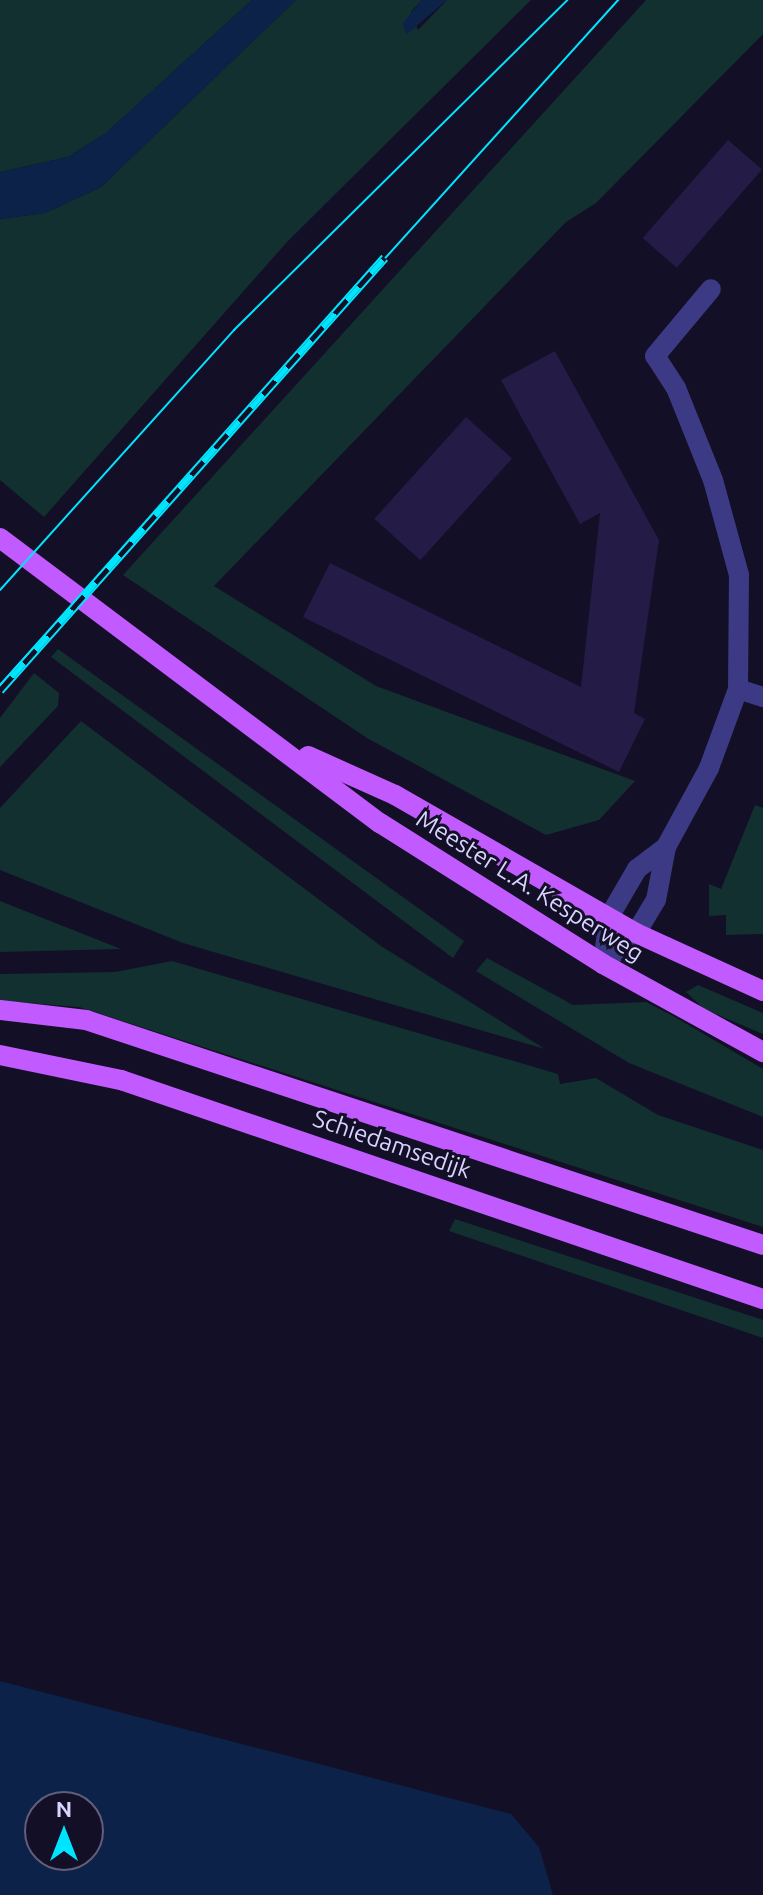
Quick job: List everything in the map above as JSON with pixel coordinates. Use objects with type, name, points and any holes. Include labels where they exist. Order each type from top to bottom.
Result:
[{"type":"main road","name":"Meester L.A. Kesperweg","points":[[0,538],[283,745],[380,823],[603,964],[763,1052]]},
{"type":"main road","name":"Meester L.A. Kesperweg","points":[[283,745],[395,795],[636,933],[763,991]]},
{"type":"main road","name":"Schiedamsedijk","points":[[0,1010],[98,1024],[763,1245]]},
{"type":"main road","name":"Schiedamsedijk","points":[[0,1055],[121,1080],[763,1299]]},
{"type":"street","points":[[603,964],[609,917],[637,869],[666,847],[709,768],[738,689],[739,575],[713,480],[676,388],[655,356],[711,289]]},
{"type":"street","points":[[738,689],[763,697]]},
{"type":"street","points":[[603,964],[636,933],[665,881],[666,847]]},
{"type":"green space","points":[[0,0],[252,0],[106,133],[68,157],[0,172]]},
{"type":"green space","points":[[296,0],[422,0],[411,12],[418,30],[447,0],[531,0],[287,242],[44,517],[0,480],[0,219],[45,213],[101,187]]},
{"type":"green space","points":[[646,0],[763,0],[763,34],[596,203],[566,222],[214,586],[376,686],[635,781],[599,820],[546,835],[367,738],[123,575]]},
{"type":"green space","points":[[58,649],[464,941],[453,958],[51,657]]},
{"type":"green space","points":[[34,673],[59,693],[58,706],[0,767],[0,718]]},
{"type":"green space","points":[[81,721],[381,946],[545,1049],[183,943],[0,870],[0,808]]},
{"type":"green space","points":[[755,805],[763,808],[763,934],[726,935],[726,915],[709,916],[709,884],[721,889]]},
{"type":"green space","points":[[0,901],[121,949],[0,952]]},
{"type":"green space","points":[[487,958],[573,1005],[646,1002],[675,1017],[763,1069],[763,1117],[629,1063],[476,971]]},
{"type":"green space","points":[[172,961],[558,1074],[560,1084],[596,1078],[658,1115],[763,1150],[763,1227],[79,1007],[0,1001],[0,974],[115,972]]},
{"type":"green space","points":[[698,985],[763,1013],[763,1034],[704,1009],[686,992]]},
{"type":"green space","points":[[455,1219],[763,1320],[763,1338],[449,1231]]},
{"type":"water","points":[[252,0],[296,0],[101,187],[45,213],[0,219],[0,172],[68,157],[106,133]]},
{"type":"water","points":[[422,0],[447,0],[406,35],[403,23]]},
{"type":"water","points":[[0,1681],[511,1814],[539,1847],[553,1895],[0,1895]]},
{"type":"building","points":[[728,140],[762,170],[677,268],[643,238]]},
{"type":"building","points":[[555,351],[659,540],[634,713],[645,719],[619,772],[303,617],[330,563],[581,687],[600,513],[580,524],[501,380]]},
{"type":"building","points":[[466,417],[512,458],[420,560],[374,519]]},
{"type":"tram line","points":[[0,590],[234,330],[567,0]]},
{"type":"tram line","points":[[0,685],[618,0]]},
{"type":"railway","points":[[0,690],[385,257]]}]
